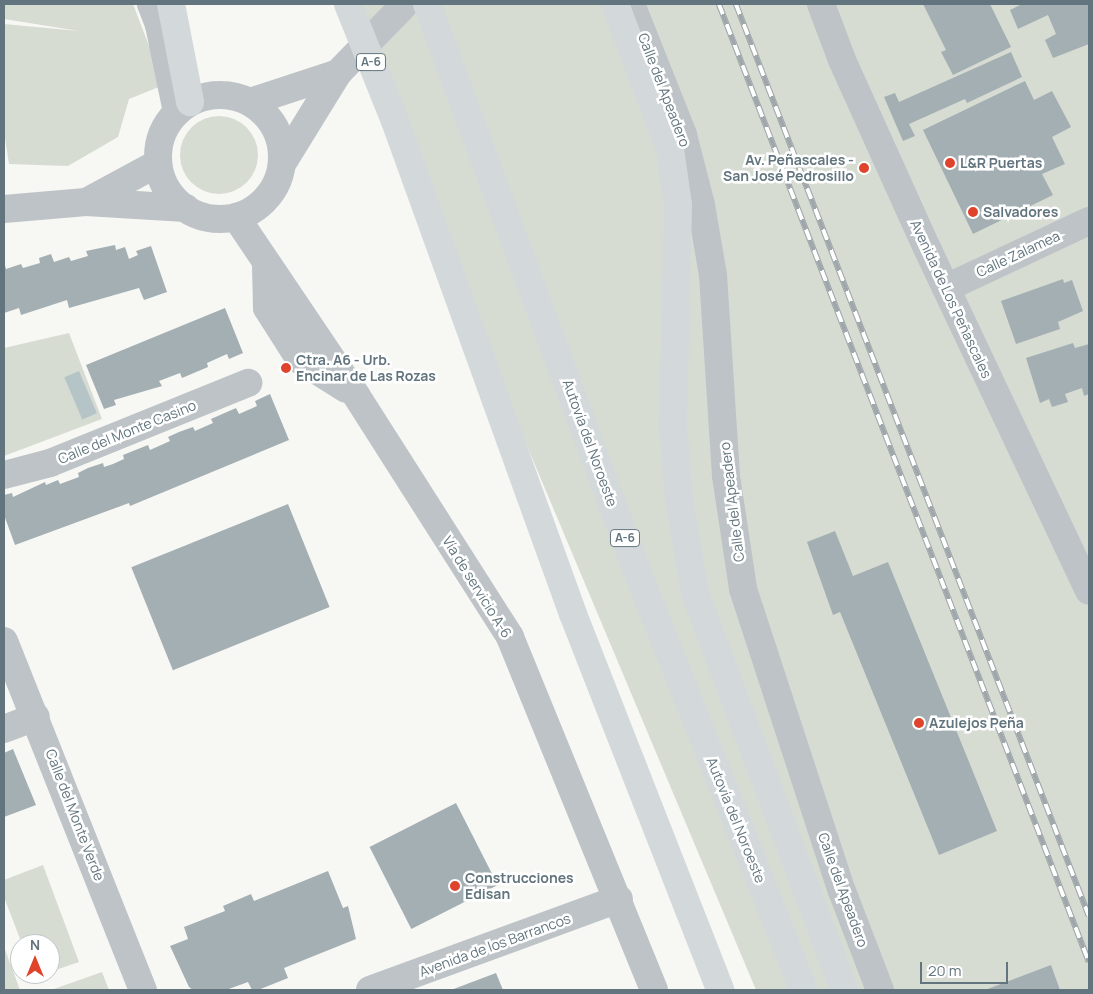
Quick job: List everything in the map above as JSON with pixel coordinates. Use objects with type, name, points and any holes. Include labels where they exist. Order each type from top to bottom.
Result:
[{"type":"highway","points":[[171,4],[183,107]]},
{"type":"highway","name":"A-6","points":[[348,4],[395,121],[574,614],[720,990]]},
{"type":"highway","name":"Autovía del Noroeste","points":[[427,4],[635,566],[804,990]]},
{"type":"highway","points":[[615,4],[670,149],[678,205],[673,425],[679,500],[695,594],[844,990]]},
{"type":"street","points":[[151,4],[183,107]]},
{"type":"street","points":[[4,209],[86,202],[186,208],[219,219],[236,217],[262,203],[272,192],[282,164],[338,73],[405,4]]},
{"type":"street","name":"Calle del Apeadero","points":[[631,4],[683,135],[701,205],[714,275],[726,476],[742,589],[842,891],[880,990]]},
{"type":"street","name":"Avenida de Los Peñascales","points":[[821,4],[842,60],[946,288],[1089,591]]},
{"type":"street","points":[[250,102],[338,73]]},
{"type":"street","points":[[186,208],[162,181],[158,163],[159,144],[183,107],[210,96],[230,95],[250,102],[262,110],[279,135],[282,164]]},
{"type":"street","points":[[86,202],[158,163]]},
{"type":"street","name":"Vía de servicio A-6","points":[[236,217],[266,266],[356,395],[510,637],[620,899],[654,990]]},
{"type":"street","name":"Calle Zalamea","points":[[946,288],[1089,221]]},
{"type":"street","name":"Calle del Monte Casino","points":[[4,476],[50,463],[248,383]]},
{"type":"street","name":"Calle del Monte Verde","points":[[4,641],[36,717],[143,990]]},
{"type":"street","points":[[4,729],[36,717]]},
{"type":"street","name":"Avenida de los Barrancos","points":[[370,990],[620,899]]},
{"type":"shaded area","points":[[4,4],[133,4],[164,85],[129,99],[118,137],[68,166],[9,164],[4,132],[4,24],[79,31],[4,19]]},
{"type":"shaded area","points":[[341,4],[1089,4],[1089,990],[756,990]]},
{"type":"shaded area","points":[[219,116],[234,119],[246,128],[255,140],[258,155],[255,170],[246,182],[234,191],[219,194],[204,191],[192,182],[183,170],[180,155],[183,140],[192,128],[204,119]]},
{"type":"shaded area","points":[[69,333],[102,419],[4,456],[4,348]]},
{"type":"shaded area","points":[[79,371],[97,413],[82,420],[64,377]]},
{"type":"shaded area","points":[[43,865],[79,962],[60,969],[60,934],[18,934],[4,897],[4,880]]},
{"type":"shaded area","points":[[4,947],[10,963],[10,984],[18,984],[20,990],[4,990]]},
{"type":"shaded area","points":[[102,972],[109,990],[51,990]]},
{"type":"building","points":[[923,4],[990,4],[1011,47],[953,75],[941,52],[946,50]]},
{"type":"building","points":[[1022,4],[1089,4],[1089,44],[1053,58],[1045,40],[1056,34],[1048,15],[1018,29],[1010,10]]},
{"type":"building","points":[[1011,52],[1022,77],[967,103],[965,99],[909,124],[915,136],[903,141],[884,97],[895,93],[899,102]]},
{"type":"building","points":[[1025,81],[1034,100],[1052,91],[1071,127],[1052,137],[1065,164],[1042,174],[1053,195],[973,234],[923,130]]},
{"type":"building","points":[[115,245],[116,250],[125,247],[129,259],[138,255],[136,251],[151,246],[167,292],[144,300],[139,288],[69,308],[67,300],[21,315],[19,308],[4,313],[4,262],[6,269],[21,264],[23,268],[40,263],[39,258],[51,254],[54,262],[69,257],[71,261],[88,256],[86,251]]},
{"type":"building","points":[[1063,279],[1064,283],[1072,280],[1083,311],[1058,322],[1060,329],[1016,344],[1001,301]]},
{"type":"building","points":[[225,308],[243,353],[229,359],[227,354],[207,363],[208,367],[182,378],[180,373],[159,381],[162,386],[114,400],[116,405],[104,409],[86,365]]},
{"type":"building","points":[[1073,343],[1075,348],[1089,344],[1089,394],[1084,396],[1082,388],[1065,394],[1068,402],[1052,407],[1049,399],[1040,403],[1026,358]]},
{"type":"building","points":[[270,394],[289,440],[130,506],[129,503],[15,545],[4,515],[4,495],[12,493],[13,497],[45,482],[46,485],[58,480],[60,484],[79,477],[78,473],[88,468],[103,463],[104,467],[113,464],[124,459],[123,455],[148,445],[150,450],[170,441],[168,437],[193,427],[195,431],[213,423],[211,419],[236,408],[239,414],[257,406],[255,401]]},
{"type":"building","points":[[288,504],[330,607],[173,670],[131,567]]},
{"type":"building","name":"Azulejos Peña","points":[[835,531],[853,576],[888,562],[997,831],[939,855],[840,612],[833,615],[807,542]]},
{"type":"building","points":[[13,749],[36,805],[4,817],[4,753]]},
{"type":"building","points":[[456,803],[498,885],[411,929],[370,847]]},
{"type":"building","points":[[328,871],[343,908],[348,906],[356,939],[284,968],[288,978],[258,990],[252,990],[248,982],[226,990],[193,990],[189,987],[170,946],[188,939],[184,927],[225,911],[223,906],[251,894],[254,901]]},
{"type":"building","points":[[1051,965],[1060,990],[985,990]]},
{"type":"building","points":[[496,973],[503,990],[451,990]]},
{"type":"railway","points":[[719,4],[1089,962]]},
{"type":"railway","points":[[736,4],[1089,916]]},
{"type":"place","name":"L&R Puertas","points":[[950,163]]},
{"type":"place","name":"Av. Peñascales - San José Pedrosillo","points":[[864,168]]},
{"type":"place","name":"Salvadores","points":[[973,212]]},
{"type":"place","name":"Ctra. A6 - Urb. Encinar de Las Rozas","points":[[286,368]]},
{"type":"place","name":"Azulejos Peña","points":[[919,723]]},
{"type":"place","name":"Construcciones Edisan","points":[[455,886]]}]
